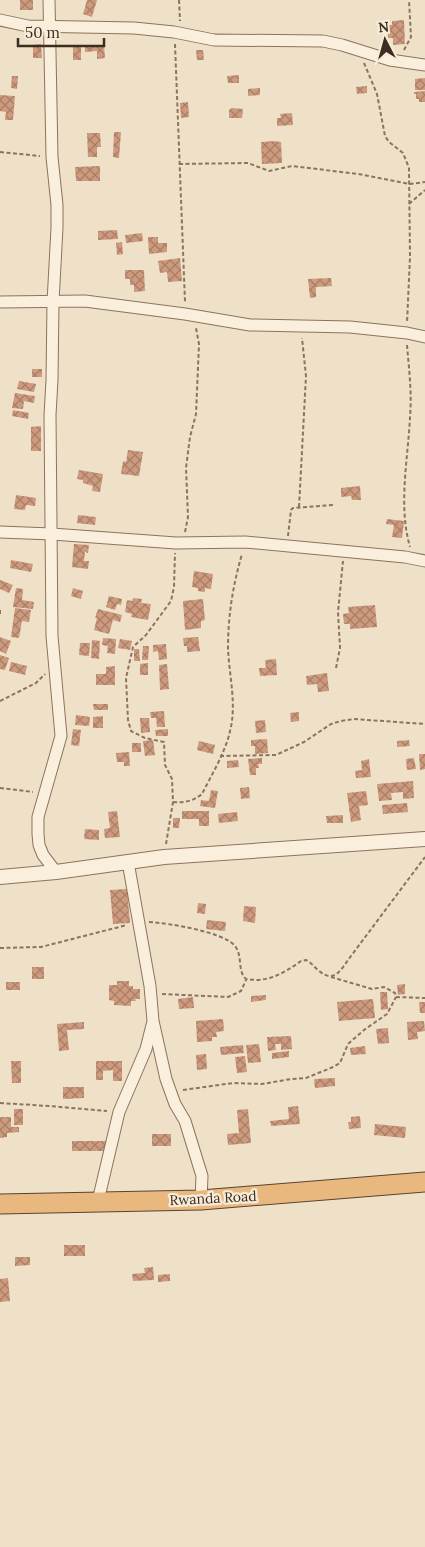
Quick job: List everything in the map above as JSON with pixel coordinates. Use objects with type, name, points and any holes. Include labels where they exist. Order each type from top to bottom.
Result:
[{"type":"highway","name":"Rwanda Road","points":[[0,1204],[201,1200],[425,1182]]},
{"type":"street","points":[[49,0],[52,157],[57,220],[50,415],[52,636],[53,666],[61,736],[38,817],[39,845],[43,855],[56,872]]},
{"type":"street","points":[[0,20],[28,26],[50,28],[134,28],[178,33],[214,40],[323,41],[358,49],[383,59],[425,65]]},
{"type":"street","points":[[0,302],[85,301],[250,325],[350,327],[425,337]]},
{"type":"street","points":[[0,532],[180,543],[246,542],[419,560]]},
{"type":"street","points":[[0,877],[56,872],[164,857],[425,839]]},
{"type":"street","points":[[128,862],[150,986],[152,1021],[170,1092],[185,1120],[202,1176],[201,1200]]},
{"type":"street","points":[[98,1201],[119,1112],[146,1049],[152,1021]]},
{"type":"path","points":[[164,857],[173,802],[172,779],[165,766],[164,742],[145,738],[131,731],[128,720],[126,678],[133,647],[146,635],[171,601],[180,543],[188,517],[186,468],[190,437],[196,414],[199,344],[190,315],[179,164],[179,0]]},
{"type":"path","points":[[383,59],[404,50],[411,37],[409,0]]},
{"type":"path","points":[[358,49],[377,94],[385,136],[403,153],[409,168],[410,257],[406,333],[411,402],[405,507],[407,533],[419,560]]},
{"type":"path","points":[[0,152],[52,157]]},
{"type":"path","points":[[179,164],[248,163],[269,171],[292,166],[358,174],[410,184],[425,182]]},
{"type":"path","points":[[409,204],[425,190]]},
{"type":"path","points":[[300,508],[306,376],[302,339],[304,326]]},
{"type":"path","points":[[284,545],[288,536],[291,510],[294,508],[333,505]]},
{"type":"path","points":[[173,802],[183,803],[196,799],[202,794],[230,732],[232,705],[228,648],[229,613],[234,582],[246,542]]},
{"type":"path","points":[[336,668],[340,648],[338,612],[343,551]]},
{"type":"path","points":[[0,701],[36,683],[53,666]]},
{"type":"path","points":[[220,756],[276,754],[304,742],[331,724],[341,721],[354,719],[425,724]]},
{"type":"path","points":[[0,788],[45,793]]},
{"type":"path","points":[[331,977],[347,962],[425,857]]},
{"type":"path","points":[[0,948],[41,948],[140,922],[160,922],[189,927],[227,941],[235,946],[238,952],[242,976],[246,979],[265,980],[289,969],[301,960],[306,960],[327,977],[372,989],[384,987],[395,993],[396,997]]},
{"type":"path","points":[[150,986],[159,994],[165,995],[228,997],[241,991],[246,979]]},
{"type":"path","points":[[396,997],[425,998]]},
{"type":"path","points":[[170,1092],[233,1082],[262,1084],[306,1078],[340,1063],[348,1044],[387,1014],[396,997]]},
{"type":"path","points":[[0,1103],[119,1112]]},
{"type":"building","points":[[20,0],[33,0],[33,10],[20,10]]},
{"type":"building","points":[[87,0],[97,0],[92,17],[83,14]]},
{"type":"building","points":[[404,20],[405,44],[393,45],[393,38],[388,38],[388,25],[392,25],[392,21]]},
{"type":"building","points":[[41,44],[42,58],[33,58],[33,45]]},
{"type":"building","points":[[104,45],[105,58],[97,59],[97,51],[85,52],[85,46]]},
{"type":"building","points":[[73,47],[81,47],[81,60],[73,60]]},
{"type":"building","points":[[196,50],[203,50],[204,60],[197,60]]},
{"type":"building","points":[[239,75],[239,83],[228,83],[227,76]]},
{"type":"building","points":[[12,76],[18,76],[17,89],[11,88]]},
{"type":"building","points":[[425,78],[425,90],[415,90],[415,79]]},
{"type":"building","points":[[367,86],[367,93],[357,94],[356,87]]},
{"type":"building","points":[[260,88],[260,95],[248,96],[248,89]]},
{"type":"building","points":[[425,91],[425,102],[419,102],[414,92]]},
{"type":"building","points":[[0,95],[15,96],[13,120],[5,120],[6,112],[0,111]]},
{"type":"building","points":[[188,102],[189,117],[181,118],[180,103]]},
{"type":"building","points":[[232,108],[243,109],[242,118],[229,118],[229,110]]},
{"type":"building","points":[[292,113],[293,125],[277,126],[277,118],[281,118],[280,114]]},
{"type":"building","points":[[114,132],[121,132],[119,158],[113,157]]},
{"type":"building","points":[[87,133],[100,133],[101,147],[97,147],[97,157],[88,157]]},
{"type":"building","points":[[261,142],[281,142],[282,163],[262,164]]},
{"type":"building","points":[[100,166],[100,181],[76,181],[75,167]]},
{"type":"building","points":[[117,230],[118,239],[98,240],[98,231]]},
{"type":"building","points":[[142,233],[143,241],[126,243],[125,235]]},
{"type":"building","points":[[148,237],[158,237],[158,243],[167,243],[167,252],[149,254]]},
{"type":"building","points":[[122,242],[123,254],[117,255],[116,243]]},
{"type":"building","points":[[180,258],[182,281],[168,282],[167,272],[160,273],[158,261]]},
{"type":"building","points":[[125,270],[144,270],[145,291],[134,292],[134,285],[130,285],[130,279],[125,279]]},
{"type":"building","points":[[331,278],[332,286],[316,287],[316,297],[310,298],[308,279]]},
{"type":"building","points":[[32,369],[42,369],[42,377],[32,377]]},
{"type":"building","points":[[19,381],[36,384],[34,392],[17,389]]},
{"type":"building","points":[[15,393],[35,396],[34,403],[24,401],[23,409],[12,408]]},
{"type":"building","points":[[13,410],[29,413],[28,419],[12,416]]},
{"type":"building","points":[[41,426],[41,451],[31,451],[31,427]]},
{"type":"building","points":[[128,450],[143,452],[139,476],[121,474],[123,461],[126,462]]},
{"type":"building","points":[[79,470],[103,474],[100,492],[92,491],[93,486],[77,479]]},
{"type":"building","points":[[360,486],[361,500],[352,500],[351,496],[341,497],[341,488]]},
{"type":"building","points":[[16,495],[36,498],[35,506],[26,505],[25,510],[14,509]]},
{"type":"building","points":[[78,515],[96,517],[95,525],[77,523]]},
{"type":"building","points":[[387,519],[404,521],[402,538],[392,537],[394,525],[386,524]]},
{"type":"building","points":[[74,544],[89,545],[88,553],[85,552],[84,561],[89,561],[88,569],[72,567]]},
{"type":"building","points":[[11,560],[33,564],[31,572],[10,568]]},
{"type":"building","points":[[194,571],[213,574],[211,589],[205,588],[205,592],[198,591],[198,588],[192,587]]},
{"type":"building","points":[[0,580],[13,585],[9,593],[0,589]]},
{"type":"building","points":[[16,588],[23,589],[22,600],[34,602],[33,609],[13,607]]},
{"type":"building","points":[[73,588],[83,591],[81,599],[71,596]]},
{"type":"building","points":[[109,596],[122,599],[121,605],[117,604],[115,610],[106,607]]},
{"type":"building","points":[[133,598],[142,599],[141,603],[151,604],[148,620],[131,617],[132,614],[125,612],[127,600],[132,601]]},
{"type":"building","points":[[203,599],[205,620],[201,621],[201,628],[185,630],[183,601]]},
{"type":"building","points":[[375,605],[377,627],[350,629],[350,624],[344,624],[343,614],[349,613],[348,607]]},
{"type":"building","points":[[15,608],[31,610],[29,622],[22,621],[19,638],[11,637]]},
{"type":"building","points":[[98,609],[122,615],[120,622],[113,620],[109,634],[94,630]]},
{"type":"building","points":[[0,637],[11,641],[6,654],[0,651]]},
{"type":"building","points":[[198,637],[200,651],[187,652],[187,646],[184,646],[183,638]]},
{"type":"building","points":[[103,638],[116,639],[115,654],[107,653],[108,646],[102,645]]},
{"type":"building","points":[[120,639],[132,641],[130,650],[118,648]]},
{"type":"building","points":[[92,640],[100,641],[99,659],[91,658]]},
{"type":"building","points":[[80,643],[90,643],[89,656],[79,655]]},
{"type":"building","points":[[166,644],[167,659],[159,660],[158,651],[153,652],[153,645]]},
{"type":"building","points":[[143,646],[149,646],[148,660],[142,660]]},
{"type":"building","points":[[134,649],[139,649],[140,661],[134,661]]},
{"type":"building","points":[[0,655],[9,658],[5,670],[0,669]]},
{"type":"building","points":[[276,659],[277,675],[260,676],[259,668],[266,668],[265,660]]},
{"type":"building","points":[[11,662],[27,666],[25,675],[9,671]]},
{"type":"building","points":[[148,663],[148,675],[140,675],[140,664]]},
{"type":"building","points":[[167,664],[169,689],[160,690],[159,665]]},
{"type":"building","points":[[115,666],[115,685],[96,685],[96,674],[106,674],[106,667]]},
{"type":"building","points":[[327,673],[329,691],[318,692],[317,684],[307,685],[306,676]]},
{"type":"building","points":[[93,704],[108,704],[108,710],[94,710]]},
{"type":"building","points":[[164,711],[165,727],[157,727],[156,718],[151,718],[150,712]]},
{"type":"building","points":[[299,712],[299,721],[291,722],[290,713]]},
{"type":"building","points":[[76,715],[90,717],[89,726],[75,725]]},
{"type":"building","points":[[103,716],[103,728],[93,728],[93,717]]},
{"type":"building","points":[[140,718],[149,718],[150,732],[141,733]]},
{"type":"building","points":[[265,720],[266,732],[256,733],[255,721]]},
{"type":"building","points":[[73,729],[81,730],[79,746],[71,745]]},
{"type":"building","points":[[168,729],[168,736],[156,736],[155,730]]},
{"type":"building","points":[[267,739],[268,753],[255,754],[255,746],[251,746],[251,740]]},
{"type":"building","points":[[153,740],[155,755],[145,756],[143,741]]},
{"type":"building","points":[[409,740],[410,746],[397,747],[397,741]]},
{"type":"building","points":[[199,741],[215,745],[213,754],[197,750]]},
{"type":"building","points":[[132,743],[141,743],[141,752],[132,752]]},
{"type":"building","points":[[129,752],[130,766],[124,766],[124,762],[117,762],[116,753]]},
{"type":"building","points":[[419,754],[425,754],[425,769],[420,770]]},
{"type":"building","points":[[262,758],[262,764],[258,764],[259,768],[256,768],[256,775],[250,775],[248,759]]},
{"type":"building","points":[[414,758],[416,769],[407,770],[406,759]]},
{"type":"building","points":[[369,759],[371,777],[356,778],[355,771],[362,770],[361,761]]},
{"type":"building","points":[[238,760],[239,767],[227,768],[227,761]]},
{"type":"building","points":[[413,781],[414,798],[403,799],[403,792],[391,793],[392,800],[379,801],[377,784]]},
{"type":"building","points":[[249,787],[250,798],[241,799],[240,788]]},
{"type":"building","points":[[211,790],[218,791],[215,808],[200,806],[201,800],[209,801]]},
{"type":"building","points":[[366,791],[368,805],[359,806],[361,820],[351,822],[347,793]]},
{"type":"building","points":[[407,803],[408,812],[383,814],[382,805]]},
{"type":"building","points":[[117,811],[120,837],[105,838],[104,829],[110,828],[108,812]]},
{"type":"building","points":[[182,811],[209,811],[209,826],[199,826],[199,819],[182,819]]},
{"type":"building","points":[[237,812],[238,821],[219,823],[218,814]]},
{"type":"building","points":[[343,815],[343,823],[327,823],[326,816]]},
{"type":"building","points":[[173,818],[180,818],[179,828],[173,828]]},
{"type":"building","points":[[85,829],[99,830],[99,840],[84,839]]},
{"type":"building","points":[[127,889],[130,923],[113,924],[110,890]]},
{"type":"building","points":[[198,903],[206,904],[205,914],[197,913]]},
{"type":"building","points":[[244,906],[256,907],[255,923],[243,921]]},
{"type":"building","points":[[207,920],[226,922],[225,931],[206,929]]},
{"type":"building","points":[[32,967],[44,967],[44,979],[32,979]]},
{"type":"building","points":[[117,981],[129,981],[129,986],[133,986],[133,989],[140,989],[140,999],[131,1001],[131,1006],[114,1005],[114,1001],[109,1000],[109,985],[117,985]]},
{"type":"building","points":[[6,982],[20,982],[20,990],[6,990]]},
{"type":"building","points":[[405,984],[405,994],[398,995],[397,985]]},
{"type":"building","points":[[380,992],[387,992],[388,1009],[381,1010]]},
{"type":"building","points":[[266,995],[266,1000],[251,1002],[251,996]]},
{"type":"building","points":[[193,997],[194,1008],[179,1009],[178,999]]},
{"type":"building","points":[[373,999],[375,1018],[339,1021],[337,1002]]},
{"type":"building","points":[[419,1002],[425,1002],[425,1013],[420,1013]]},
{"type":"building","points":[[223,1019],[224,1031],[216,1032],[217,1037],[212,1037],[212,1041],[197,1042],[196,1021]]},
{"type":"building","points":[[424,1021],[425,1031],[417,1032],[418,1039],[408,1040],[407,1022]]},
{"type":"building","points":[[84,1022],[84,1029],[67,1030],[69,1050],[59,1051],[57,1024]]},
{"type":"building","points":[[388,1028],[389,1043],[378,1044],[376,1029]]},
{"type":"building","points":[[291,1036],[292,1049],[281,1050],[281,1044],[275,1044],[276,1050],[268,1051],[267,1037]]},
{"type":"building","points":[[259,1044],[261,1062],[248,1063],[246,1045]]},
{"type":"building","points":[[243,1045],[244,1053],[221,1055],[220,1047]]},
{"type":"building","points":[[365,1046],[366,1054],[351,1055],[350,1048]]},
{"type":"building","points":[[289,1051],[289,1057],[272,1059],[272,1053]]},
{"type":"building","points":[[206,1054],[207,1069],[197,1070],[196,1055]]},
{"type":"building","points":[[245,1056],[247,1072],[237,1073],[235,1057]]},
{"type":"building","points":[[11,1061],[21,1061],[21,1083],[12,1083]]},
{"type":"building","points":[[96,1061],[122,1061],[122,1081],[113,1081],[113,1070],[103,1071],[103,1080],[96,1080]]},
{"type":"building","points":[[335,1078],[335,1086],[315,1088],[314,1079]]},
{"type":"building","points":[[63,1087],[84,1087],[84,1098],[63,1099]]},
{"type":"building","points":[[298,1106],[300,1124],[271,1126],[270,1121],[289,1119],[288,1107]]},
{"type":"building","points":[[14,1109],[23,1109],[23,1125],[14,1125]]},
{"type":"building","points":[[248,1109],[251,1143],[228,1145],[227,1134],[239,1133],[237,1110]]},
{"type":"building","points":[[360,1116],[361,1128],[349,1129],[348,1122],[351,1122],[351,1117]]},
{"type":"building","points":[[0,1117],[11,1117],[11,1127],[19,1127],[19,1132],[7,1133],[7,1137],[0,1138]]},
{"type":"building","points":[[375,1124],[406,1127],[405,1138],[374,1135]]},
{"type":"building","points":[[152,1134],[171,1134],[171,1146],[152,1146]]},
{"type":"building","points":[[72,1141],[106,1141],[107,1151],[72,1151]]},
{"type":"building","points":[[64,1245],[85,1245],[85,1256],[64,1256]]},
{"type":"building","points":[[15,1257],[30,1257],[30,1265],[15,1266]]},
{"type":"building","points":[[153,1267],[154,1280],[133,1281],[132,1274],[145,1273],[144,1268]]},
{"type":"building","points":[[170,1274],[170,1281],[158,1282],[158,1275]]},
{"type":"building","points":[[8,1278],[10,1301],[0,1302],[0,1279]]}]
